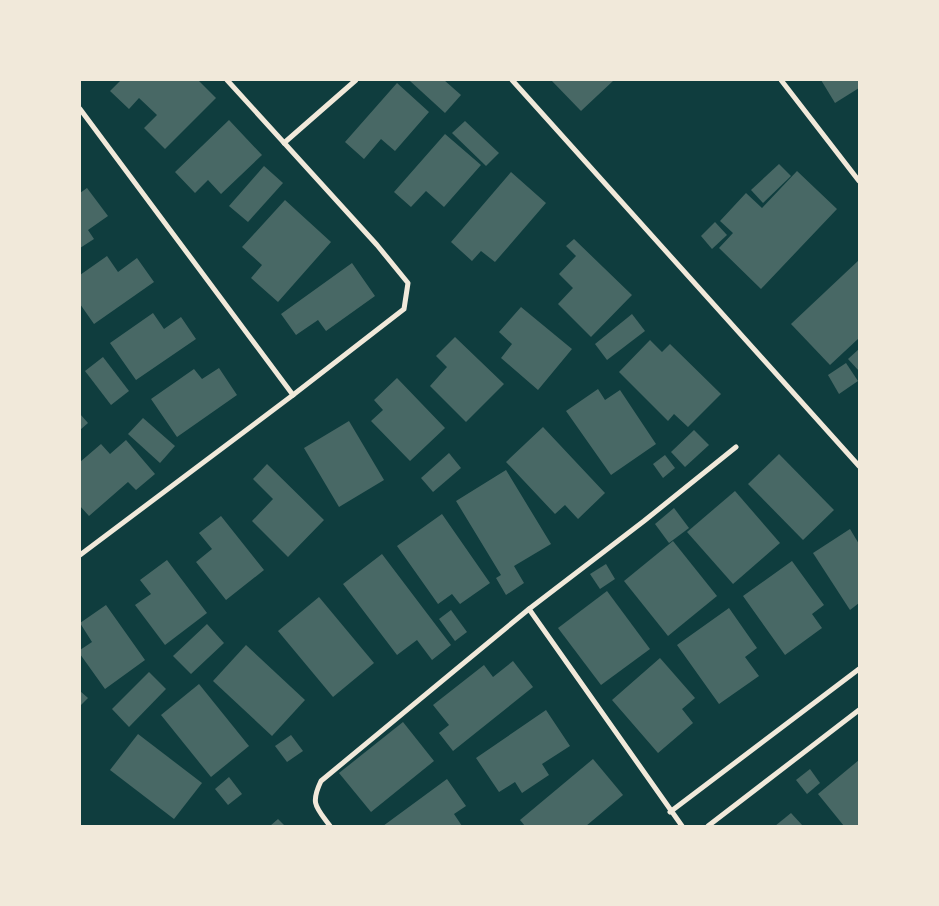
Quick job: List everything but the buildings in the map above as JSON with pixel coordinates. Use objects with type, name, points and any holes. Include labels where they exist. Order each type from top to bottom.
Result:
[{"type":"street","points":[[80,555],[404,309],[408,283],[227,80]]},
{"type":"street","points":[[284,143],[356,80]]},
{"type":"street","points":[[512,80],[859,466]]},
{"type":"street","points":[[782,80],[859,181]]},
{"type":"street","points":[[80,109],[293,395]]},
{"type":"street","points":[[330,826],[316,808],[314,796],[321,781],[529,609],[644,521],[736,447]]},
{"type":"street","points":[[529,609],[670,812],[682,826]]},
{"type":"street","points":[[670,812],[859,669]]},
{"type":"street","points":[[708,826],[859,710]]}]
